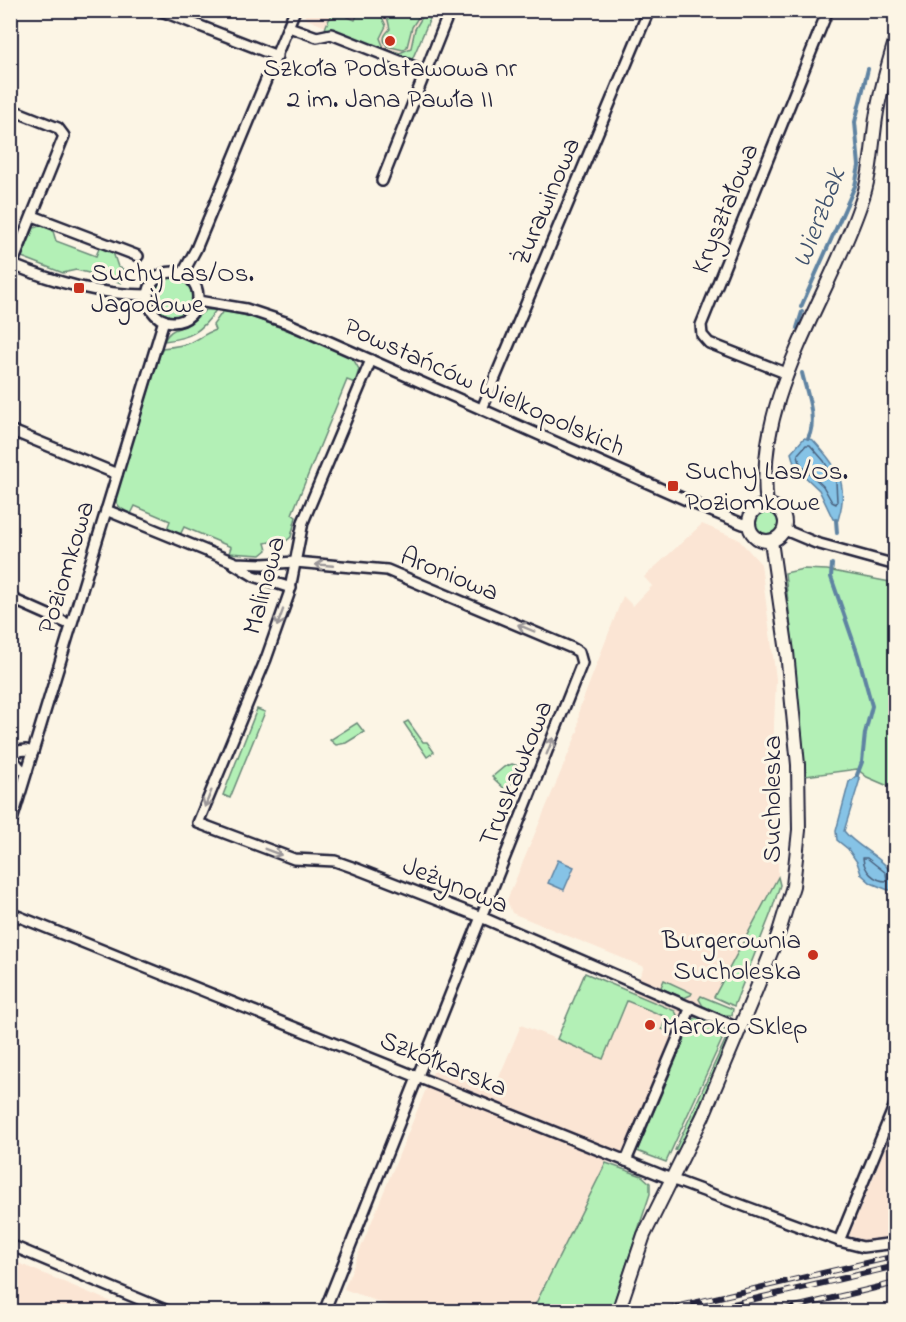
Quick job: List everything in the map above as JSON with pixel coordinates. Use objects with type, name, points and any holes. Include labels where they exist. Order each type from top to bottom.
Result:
[{"type":"street","points":[[159,10],[277,56]]},
{"type":"street","points":[[183,273],[196,249],[295,10]]},
{"type":"street","points":[[382,180],[450,10]]},
{"type":"street","name":"Żurawinowa","points":[[482,409],[649,10]]},
{"type":"street","name":"Kryształowa","points":[[788,374],[710,343],[702,335],[701,325],[828,10]]},
{"type":"street","points":[[289,27],[317,37],[331,34],[425,71]]},
{"type":"street","points":[[766,505],[765,468],[774,408],[862,202],[881,93],[896,38]]},
{"type":"street","points":[[10,109],[58,128],[64,136],[11,265],[79,288],[126,295],[148,295]]},
{"type":"street","points":[[33,216],[138,256]]},
{"type":"street","points":[[176,271],[183,273],[197,287],[196,308],[186,319],[164,320],[150,307],[148,295],[154,280],[160,275],[176,271]]},
{"type":"street","name":"Powstańców Wielkopolskich","points":[[198,301],[266,315],[711,511],[749,525]]},
{"type":"street","name":"Poziomkowa","points":[[10,827],[164,320]]},
{"type":"street","name":"Malinowa","points":[[198,823],[266,659],[291,588],[303,522],[371,360]]},
{"type":"street","points":[[10,430],[117,474]]},
{"type":"street","points":[[766,505],[778,508],[786,524],[779,538],[771,542],[756,538],[749,525],[754,511],[766,505]]},
{"type":"street","name":"Aroniowa","points":[[106,510],[236,563],[295,562],[387,570],[579,652]]},
{"type":"street","points":[[784,530],[816,543],[896,565]]},
{"type":"street","name":"Sucholeska","points":[[618,1311],[645,1235],[703,1116],[787,910],[796,863],[799,830],[798,771],[787,652],[771,542]]},
{"type":"street","name":"Aroniowa","points":[[226,560],[255,576],[291,588]]},
{"type":"street","points":[[10,598],[71,625]]},
{"type":"street","name":"Truskawkowa","points":[[324,1311],[582,663],[579,652]]},
{"type":"street","points":[[27,771],[21,768],[10,754],[27,750],[33,752]]},
{"type":"street","name":"Jeżynowa","points":[[198,823],[294,860],[335,861],[481,917],[740,1029]]},
{"type":"street","name":"Szkółkarska","points":[[10,914],[671,1179],[839,1241],[863,1247],[896,1243]]},
{"type":"street","points":[[626,1161],[691,1007]]},
{"type":"street","points":[[839,1241],[896,1102]]},
{"type":"street","points":[[10,1245],[170,1311]]},
{"type":"shaded area","name":"Szkoła Podstawowa nr 2 im. Jana Pawła II","points":[[307,11],[434,11],[411,62],[304,18]]},
{"type":"shaded area","points":[[702,524],[738,539],[761,564],[776,679],[773,809],[779,816],[778,877],[714,997],[687,1010],[634,1152],[606,1163],[532,1311],[403,1311],[344,1289],[435,1067],[495,1087],[521,1025],[603,1058],[644,967],[512,913],[507,900],[578,731],[579,710],[623,596],[633,606],[652,586],[644,577]]},
{"type":"shaded area","points":[[895,1124],[895,1238],[872,1243],[849,1236]]},
{"type":"shaded area","points":[[11,1260],[133,1311],[11,1311]]},
{"type":"green space","points":[[395,10],[421,13],[412,27],[407,47],[403,50],[387,46],[384,41],[390,29],[387,16]]},
{"type":"green space","points":[[334,11],[348,11],[346,16],[355,20],[359,11],[371,16],[382,17],[386,26],[380,38],[384,48],[400,53],[411,48],[415,29],[424,14],[431,16],[411,62],[325,30]]},
{"type":"green space","points":[[44,224],[52,228],[56,241],[96,256],[100,246],[113,252],[118,267],[127,271],[121,283],[76,270],[63,273],[22,257],[34,228]]},
{"type":"green space","points":[[173,278],[186,284],[192,297],[186,310],[173,316],[160,310],[154,297],[160,284]]},
{"type":"green space","points":[[206,310],[216,310],[200,329],[188,336],[164,341],[173,331],[190,323]]},
{"type":"green space","points":[[223,311],[252,317],[306,337],[352,357],[359,369],[355,383],[347,380],[292,514],[296,517],[291,537],[281,545],[274,541],[265,543],[267,550],[261,555],[229,553],[231,547],[184,527],[180,535],[167,529],[170,521],[135,506],[131,514],[121,508],[116,500],[162,348],[192,342],[215,330],[213,325]]},
{"type":"green space","points":[[768,510],[777,514],[781,523],[777,532],[768,536],[759,532],[755,523],[759,514]]},
{"type":"green space","points":[[803,569],[827,570],[890,582],[895,586],[895,789],[867,777],[857,769],[806,776],[785,573]]},
{"type":"green space","points":[[257,709],[265,712],[230,798],[223,795]]},
{"type":"green space","points":[[408,721],[423,742],[427,742],[434,752],[427,757],[404,723]]},
{"type":"green space","points":[[357,723],[364,732],[346,743],[336,745],[330,740]]},
{"type":"green space","points":[[512,764],[518,766],[508,792],[492,777],[504,767]]},
{"type":"green space","points":[[778,877],[780,885],[771,913],[734,1006],[714,997]]},
{"type":"green space","points":[[585,973],[675,1011],[677,1015],[669,1032],[662,1029],[666,1017],[627,1001],[603,1059],[557,1039]]},
{"type":"green space","points":[[664,980],[692,993],[691,995],[684,998],[663,989],[661,987]]},
{"type":"green space","points":[[701,996],[733,1009],[732,1015],[724,1015],[703,1006],[699,999]]},
{"type":"green space","points":[[698,1017],[721,1026],[726,1031],[666,1162],[637,1151],[693,1019]]},
{"type":"green space","points":[[728,1034],[730,1038],[679,1151],[675,1150]]},
{"type":"green space","points":[[606,1163],[642,1176],[650,1183],[650,1194],[611,1311],[532,1311]]},
{"type":"water","points":[[804,438],[813,440],[835,467],[839,476],[843,496],[838,520],[833,519],[819,490],[795,467],[791,453]]},
{"type":"water","points":[[857,775],[860,779],[844,831],[884,864],[894,879],[895,890],[888,890],[871,883],[861,874],[857,862],[848,849],[837,840],[836,831],[849,782]]},
{"type":"water","points":[[558,860],[574,867],[564,890],[548,883]]},
{"type":"waterway","name":"Wierzbak","points":[[801,307],[855,186],[859,166],[855,122],[868,69]]},
{"type":"waterway","name":"Wierzbak","points":[[797,328],[802,312]]},
{"type":"waterway","name":"Wierzbak","points":[[802,373],[812,414],[811,431],[808,438]]},
{"type":"waterway","name":"Wierzbak","points":[[836,520],[837,533]]},
{"type":"waterway","name":"Wierzbak","points":[[832,564],[831,577],[858,655],[872,706],[865,733],[862,762],[857,775]]},
{"type":"railway","points":[[659,1311],[896,1256]]},
{"type":"railway","points":[[699,1312],[896,1266]]},
{"type":"railway","points":[[774,1312],[896,1283]]},
{"type":"place","name":"Szkoła Podstawowa nr 2 im. Jana Pawła II","points":[[390,41]]},
{"type":"place","name":"Suchy Las/Os. Jagodowe","points":[[79,288]]},
{"type":"place","name":"Suchy Las/Os. Poziomkowe","points":[[673,486]]},
{"type":"place","name":"Burgerownia Sucholeska","points":[[813,955]]},
{"type":"place","name":"Maroko Sklep","points":[[650,1025]]}]
